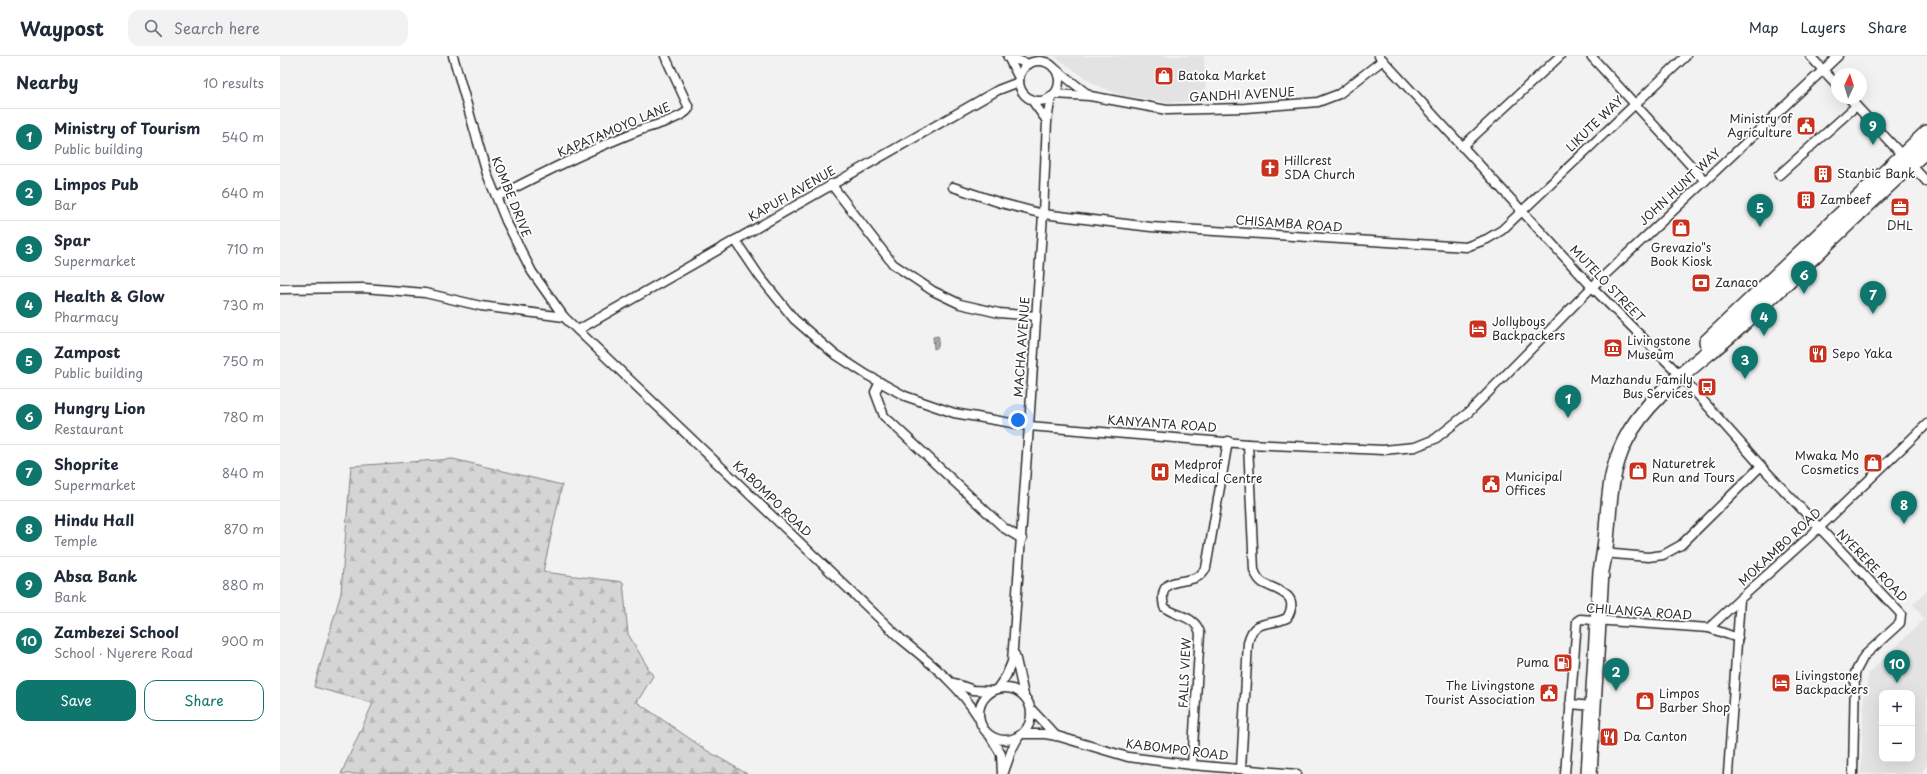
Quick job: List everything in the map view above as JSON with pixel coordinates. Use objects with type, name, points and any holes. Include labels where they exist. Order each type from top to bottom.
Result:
[{"type":"highway","points":[[1589,774],[1598,621],[1604,558],[1603,473],[1612,446],[1630,416],[1647,396],[1678,373],[1906,160],[1927,134]]},
{"type":"highway","points":[[1906,160],[1927,148]]},
{"type":"street","name":"KOMBE DRIVE","points":[[453,56],[487,174],[506,221],[532,272],[564,317],[578,330]]},
{"type":"street","name":"KAPATAMOYO LANE","points":[[497,197],[541,174],[617,139],[670,120],[687,112],[688,108],[665,56]]},
{"type":"street","points":[[1007,56],[1029,64]]},
{"type":"street","points":[[1007,56],[1019,80],[1021,89],[1031,99],[1047,121]]},
{"type":"street","points":[[1462,147],[1560,56]]},
{"type":"street","points":[[1590,56],[1705,180]]},
{"type":"street","name":"LIKUTE WAY","points":[[1522,211],[1634,103],[1686,56]]},
{"type":"street","points":[[1810,56],[1831,79]]},
{"type":"street","name":"JOHN HUNT WAY","points":[[1592,287],[1838,56]]},
{"type":"street","name":"MUTELO STREET","points":[[1381,58],[1592,287],[1678,373],[1819,528]]},
{"type":"street","name":"GANDHI AVENUE","points":[[1053,95],[1090,96],[1167,110],[1245,108],[1318,102],[1340,94],[1381,58]]},
{"type":"street","points":[[1019,80],[1021,72],[1029,64],[1041,61],[1052,66],[1056,71],[1058,83],[1053,95],[1038,100],[1031,99]]},
{"type":"street","name":"GANDHI AVENUE","points":[[1052,66],[1090,96]]},
{"type":"street","name":"KAPUFI AVENUE","points":[[578,330],[831,184],[998,90],[1019,80]]},
{"type":"street","name":"MACHA AVENUE","points":[[994,690],[1006,676],[1012,662],[1022,539],[1044,214],[1047,121],[1053,95]]},
{"type":"street","points":[[1779,175],[1856,106],[1927,182]]},
{"type":"street","points":[[831,184],[893,264],[933,291],[960,304],[999,313],[1036,316]]},
{"type":"street","name":"CHISAMBA ROAD","points":[[953,187],[1001,203],[1044,214],[1151,227],[1466,247],[1487,239],[1502,230],[1522,211]]},
{"type":"street","name":"KANYANTA ROAD","points":[[735,240],[760,277],[794,319],[833,353],[905,396],[954,413],[1030,426],[1228,441],[1248,444],[1383,450],[1415,447],[1435,439],[1469,412],[1592,287]]},
{"type":"street","points":[[280,289],[364,288],[425,293],[481,306],[564,317]]},
{"type":"street","name":"KABOMPO ROAD","points":[[578,330],[901,639],[952,682],[969,700],[980,718]]},
{"type":"street","points":[[880,382],[875,392],[884,416],[1004,528],[1022,539]]},
{"type":"street","name":"MOKAMBO ROAD","points":[[1728,774],[1740,599],[1819,528],[1927,424]]},
{"type":"street","name":"FALLS VIEW","points":[[1192,765],[1200,633],[1198,625],[1190,619],[1164,607],[1164,589],[1168,584],[1174,581],[1196,578],[1206,568],[1228,441]]},
{"type":"street","points":[[1241,769],[1248,642],[1250,633],[1253,628],[1287,618],[1291,611],[1291,602],[1287,595],[1281,590],[1262,582],[1256,576],[1254,570],[1248,444]]},
{"type":"street","points":[[1604,558],[1648,557],[1663,555],[1680,545],[1761,466]]},
{"type":"street","name":"NYERERE ROAD","points":[[1819,528],[1901,614],[1900,623],[1864,656],[1855,673],[1853,774]]},
{"type":"street","name":"CHILANGA ROAD","points":[[1709,628],[1740,599]]},
{"type":"street","name":"CHILANGA ROAD","points":[[1565,774],[1576,624],[1580,619],[1709,628],[1738,638]]},
{"type":"street","name":"MACHA AVENUE","points":[[1013,646],[1024,695]]},
{"type":"street","name":"KABOMPO ROAD","points":[[952,682],[973,690],[994,690]]},
{"type":"street","points":[[1009,687],[1024,695],[1032,710],[1032,719],[1028,727],[1012,748],[1003,774],[1001,754],[990,735],[984,729],[980,718],[981,704],[985,696],[994,690],[1009,687]]},
{"type":"street","points":[[1570,704],[1593,706]]},
{"type":"street","name":"KABOMPO ROAD","points":[[1032,710],[1057,736]]},
{"type":"street","name":"KABOMPO ROAD","points":[[1021,735],[1045,734],[1057,736],[1128,757],[1192,765],[1297,774]]},
{"type":"street","points":[[990,735],[998,739],[1007,740],[1021,735]]},
{"type":"shaded area","name":"Batoka Market","points":[[1054,56],[1204,56],[1206,101],[1166,102],[1121,95],[1094,84]]},
{"type":"shaded area","points":[[1927,591],[1927,765],[1921,774],[1861,774],[1864,697],[1869,673],[1924,619],[1913,604]]},
{"type":"green space","points":[[453,459],[562,485],[543,572],[623,582],[628,634],[653,676],[637,702],[706,750],[747,774],[341,774],[373,703],[314,687],[341,593],[351,466]]},
{"type":"water","points":[[938,336],[938,347],[934,349],[933,337]]},
{"type":"place","name":"Batoka Market","points":[[1164,76]]},
{"type":"place","name":"Ministry of Agriculture","points":[[1806,126]]},
{"type":"place","name":"Absa Bank","points":[[1873,145]]},
{"type":"place","name":"Hillcrest SDA Church","points":[[1270,168]]},
{"type":"place","name":"Stanbic Bank","points":[[1823,174]]},
{"type":"place","name":"Zambeef","points":[[1806,200]]},
{"type":"place","name":"DHL","points":[[1900,207]]},
{"type":"place","name":"Zampost","points":[[1760,227]]},
{"type":"place","name":"Grevazio\"s Book Kiosk","points":[[1681,228]]},
{"type":"place","name":"Zanaco","points":[[1701,283]]},
{"type":"place","name":"Hungry Lion","points":[[1804,294]]},
{"type":"place","name":"Shoprite","points":[[1873,314]]},
{"type":"place","name":"Jollyboys Backpackers","points":[[1478,329]]},
{"type":"place","name":"Health & Glow","points":[[1764,336]]},
{"type":"place","name":"Livingstone Museum","points":[[1613,348]]},
{"type":"place","name":"Sepo Yaka","points":[[1818,354]]},
{"type":"place","name":"Spar","points":[[1745,379]]},
{"type":"place","name":"Mazhandu Family Bus Services","points":[[1707,387]]},
{"type":"place","name":"Ministry of Tourism","points":[[1568,418]]},
{"type":"place","name":"Mwaka Mo Cosmetics","points":[[1873,463]]},
{"type":"place","name":"Naturetrek Run and Tours","points":[[1638,471]]},
{"type":"place","name":"Medprof Medical Centre","points":[[1160,472]]},
{"type":"place","name":"Municipal Offices","points":[[1491,484]]},
{"type":"place","name":"Hindu Hall","points":[[1904,524]]},
{"type":"place","name":"Puma","points":[[1563,663]]},
{"type":"place","name":"Livingstone Backpackers","points":[[1781,683]]},
{"type":"place","name":"Zambezei School","points":[[1897,683]]},
{"type":"place","name":"Limpos Pub","points":[[1616,691]]},
{"type":"place","name":"The Livingstone Tourist Association","points":[[1549,693]]},
{"type":"place","name":"Limpos Barber Shop","points":[[1645,701]]},
{"type":"place","name":"Da Canton","points":[[1609,737]]}]
